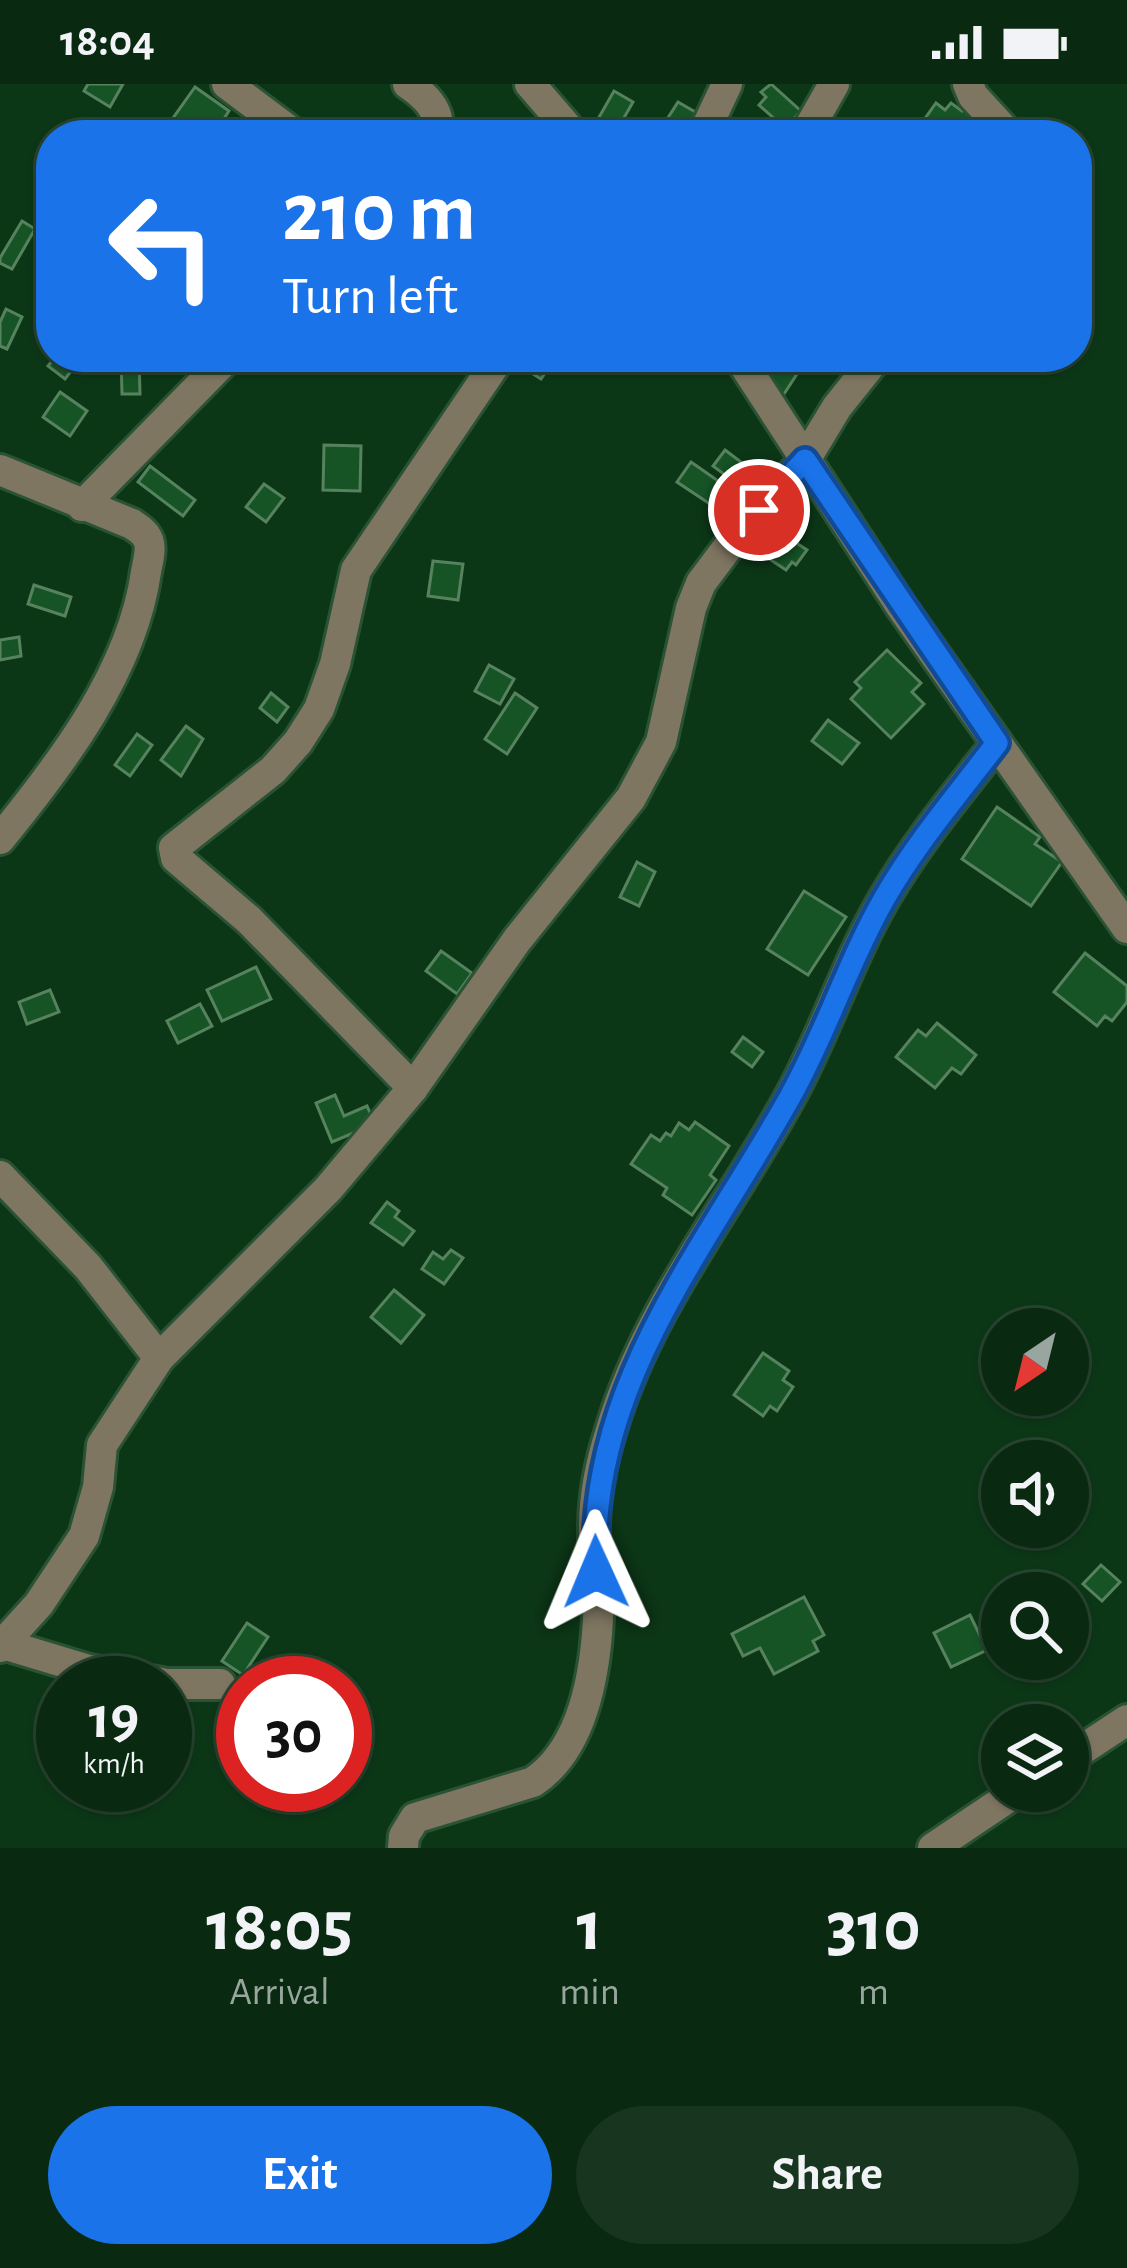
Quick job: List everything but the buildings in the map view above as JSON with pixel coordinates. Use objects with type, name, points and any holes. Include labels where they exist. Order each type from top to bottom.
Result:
[{"type":"street","points":[[227,84],[275,120]]},
{"type":"street","points":[[408,84],[422,94],[438,120]]},
{"type":"street","points":[[530,84],[561,120]]},
{"type":"street","points":[[710,120],[728,84]]},
{"type":"street","points":[[814,120],[834,84]]},
{"type":"street","points":[[968,84],[996,120]]},
{"type":"street","points":[[82,506],[214,372]]},
{"type":"street","points":[[413,1088],[249,920],[176,858],[174,848],[273,770],[298,742],[319,709],[335,664],[356,570],[490,372]]},
{"type":"street","points":[[749,372],[1127,928]]},
{"type":"street","points":[[38,1656],[2,1646],[39,1604],[84,1536],[98,1487],[102,1445],[159,1358],[328,1189],[413,1088],[517,940],[631,798],[661,742],[700,583],[736,535],[805,460],[863,372]]},
{"type":"street","points":[[0,470],[132,524],[148,537],[142,601],[119,660],[84,722],[0,839]]},
{"type":"street","points":[[403,1848],[415,1818],[533,1782],[560,1756],[590,1685],[599,1617],[594,1527],[599,1479],[636,1364],[696,1252],[793,1091],[884,899],[917,846],[997,743]]},
{"type":"street","points":[[0,1176],[88,1267],[159,1358]]},
{"type":"street","points":[[1089,1745],[1127,1720]]},
{"type":"street","points":[[957,1842],[993,1812]]},
{"type":"route","points":[[596,1572],[599,1479],[636,1364],[696,1252],[793,1091],[884,899],[917,846],[997,743],[805,460],[759,510]]}]
